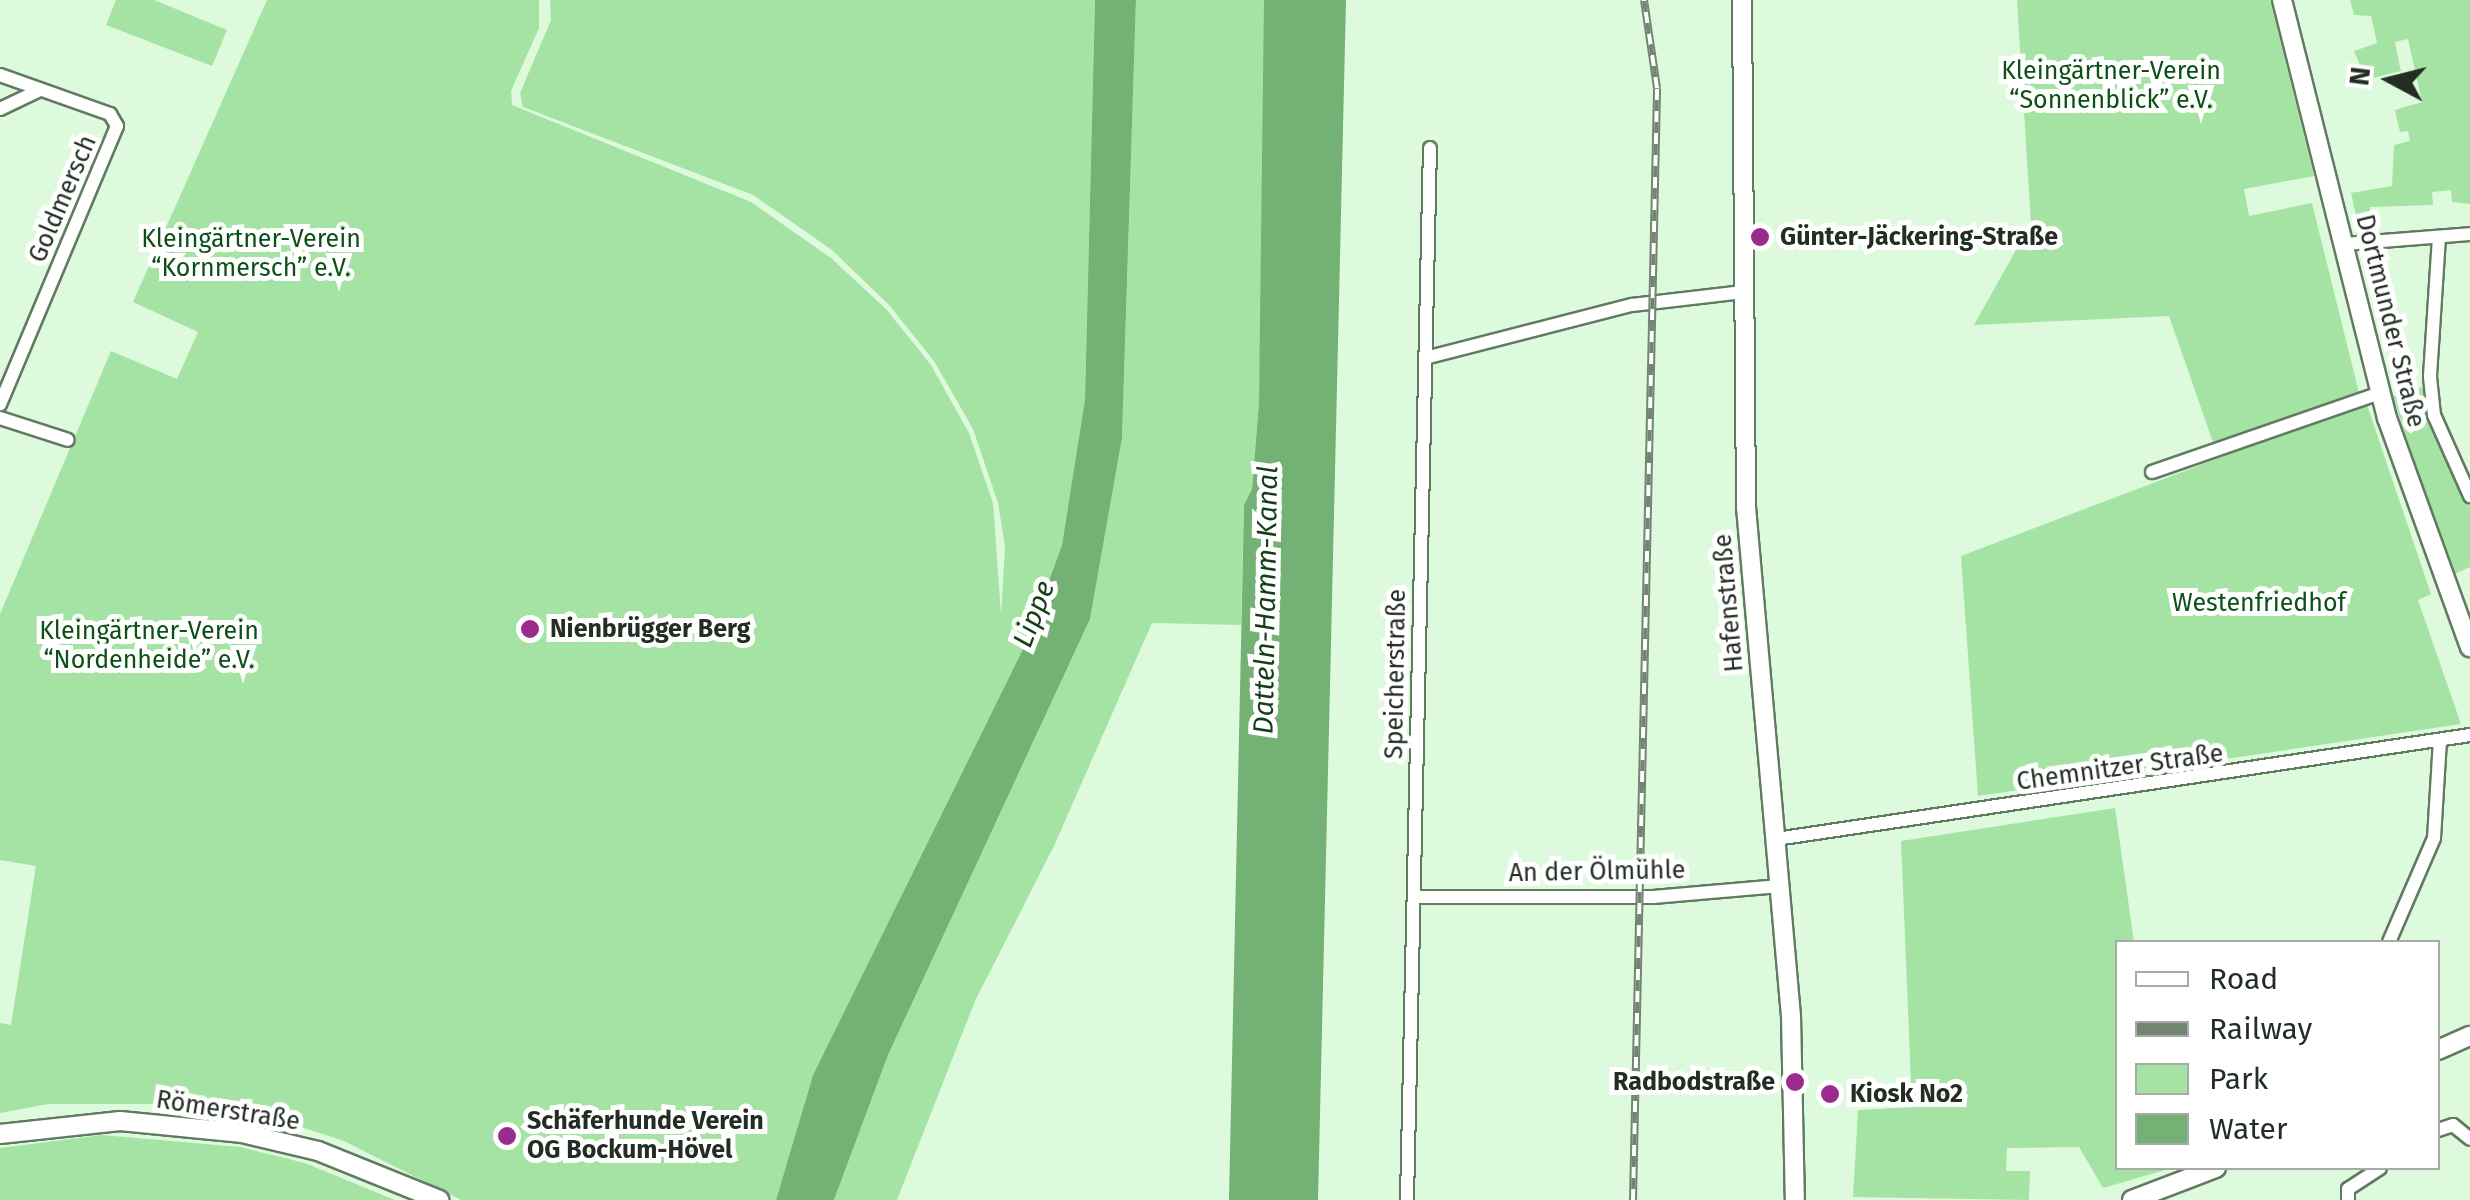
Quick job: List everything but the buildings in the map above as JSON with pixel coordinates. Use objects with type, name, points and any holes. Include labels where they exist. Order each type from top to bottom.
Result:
[{"type":"main road","name":"Hafenstraße","points":[[1742,0],[1746,507],[1797,1109],[1795,1200]]},
{"type":"main road","name":"Dortmunder Straße","points":[[2282,0],[2380,393],[2470,647]]},
{"type":"main road","points":[[2440,1049],[2470,1036]]},
{"type":"main road","name":"Römerstraße","points":[[0,1134],[120,1122],[242,1133],[318,1151],[439,1200]]},
{"type":"main road","points":[[2132,1200],[2153,1197],[2212,1170]]},
{"type":"street","points":[[0,75],[40,90]]},
{"type":"street","points":[[0,109],[40,90]]},
{"type":"street","name":"Goldmersch","points":[[0,404],[116,121],[40,90]]},
{"type":"street","name":"Speicherstraße","points":[[1407,1200],[1430,148]]},
{"type":"street","points":[[2344,244],[2470,234]]},
{"type":"street","points":[[2440,237],[2430,377],[2434,414],[2470,496]]},
{"type":"street","points":[[1425,358],[1632,305],[1743,292]]},
{"type":"street","points":[[2152,472],[2380,393]]},
{"type":"street","points":[[0,418],[68,440]]},
{"type":"street","name":"Chemnitzer Straße","points":[[1776,839],[2470,735]]},
{"type":"street","points":[[2390,940],[2434,838],[2440,741]]},
{"type":"street","name":"An der Ölmühle","points":[[1414,897],[1640,897],[1780,886]]},
{"type":"street","points":[[2440,1129],[2453,1125],[2470,1139]]},
{"type":"street","points":[[2348,1200],[2348,1189],[2377,1170]]},
{"type":"green space","points":[[116,0],[154,0],[227,30],[212,66],[106,25]]},
{"type":"green space","points":[[267,0],[539,0],[539,28],[511,91],[512,105],[751,202],[831,258],[886,309],[931,365],[969,433],[993,503],[1001,614],[1005,547],[998,503],[973,429],[934,361],[889,305],[832,250],[753,195],[523,107],[520,93],[551,20],[550,0],[1095,0],[1085,399],[1062,545],[1027,641],[813,1075],[776,1200],[461,1200],[344,1141],[276,1119],[164,1104],[48,1104],[0,1113],[0,1023],[11,1025],[36,866],[0,860],[0,614],[111,351],[177,379],[198,332],[133,302]]},
{"type":"green space","points":[[1136,0],[1264,0],[1268,6],[1259,402],[1252,489],[1244,505],[1241,625],[1152,623],[1054,846],[975,1001],[897,1200],[834,1200],[888,1055],[1090,619],[1122,438]]},
{"type":"green space","name":"Kleingärtner-Verein “Sonnenblick” e.V.","points":[[2017,0],[2270,0],[2314,176],[2244,189],[2249,216],[2312,203],[2359,393],[2215,448],[2169,316],[1974,325],[2031,223]]},
{"type":"green space","points":[[2350,0],[2470,0],[2470,204],[2452,202],[2451,190],[2432,192],[2433,205],[2370,207],[2370,214],[2356,215],[2351,193],[2392,186],[2394,145],[2410,141],[2408,131],[2400,132],[2395,110],[2422,102],[2408,39],[2395,42],[2401,71],[2351,83],[2364,74],[2354,51],[2377,43],[2371,16],[2354,15]]},
{"type":"green space","points":[[2426,386],[2433,426],[2470,506],[2470,567],[2450,576],[2393,396]]},
{"type":"green space","name":"Westenfriedhof","points":[[2366,402],[2431,594],[2418,600],[2461,724],[1978,796],[1961,556]]},
{"type":"green space","points":[[2115,808],[2134,940],[2115,940],[2115,1170],[2165,1170],[2103,1188],[2079,1147],[2007,1148],[2006,1171],[2030,1171],[2029,1200],[1853,1197],[1858,1110],[1912,1107],[1901,841]]},
{"type":"green space","points":[[102,1135],[240,1147],[305,1163],[395,1200],[0,1200],[0,1148]]},
{"type":"water","points":[[1095,0],[1136,0],[1122,438],[1090,619],[888,1055],[834,1200],[776,1200],[813,1075],[1027,641],[1062,545],[1085,399]]},
{"type":"water","name":"Datteln-Hamm-Kanal","points":[[1264,0],[1346,0],[1318,1200],[1229,1200],[1244,505],[1252,489],[1259,402]]},
{"type":"railway","points":[[1633,1200],[1657,88],[1644,0]]},
{"type":"place","name":"Günter-Jäckering-Straße","points":[[1760,237]]},
{"type":"place","name":"Nienbrügger Berg","points":[[530,629]]},
{"type":"place","name":"Radbodstraße","points":[[1795,1082]]},
{"type":"place","name":"Kiosk No2","points":[[1830,1094]]},
{"type":"place","name":"Schäferhunde Verein OG Bockum-Hövel","points":[[507,1136]]},
{"type":"park label","name":"Kleingärtner-Verein “Kornmersch” e.V.","points":[[251,254]]},
{"type":"park label","name":"Kleingärtner-Verein “Nordenheide” e.V.","points":[[149,646]]},
{"type":"water label","name":"Lippe","points":[[1034,614]]}]
